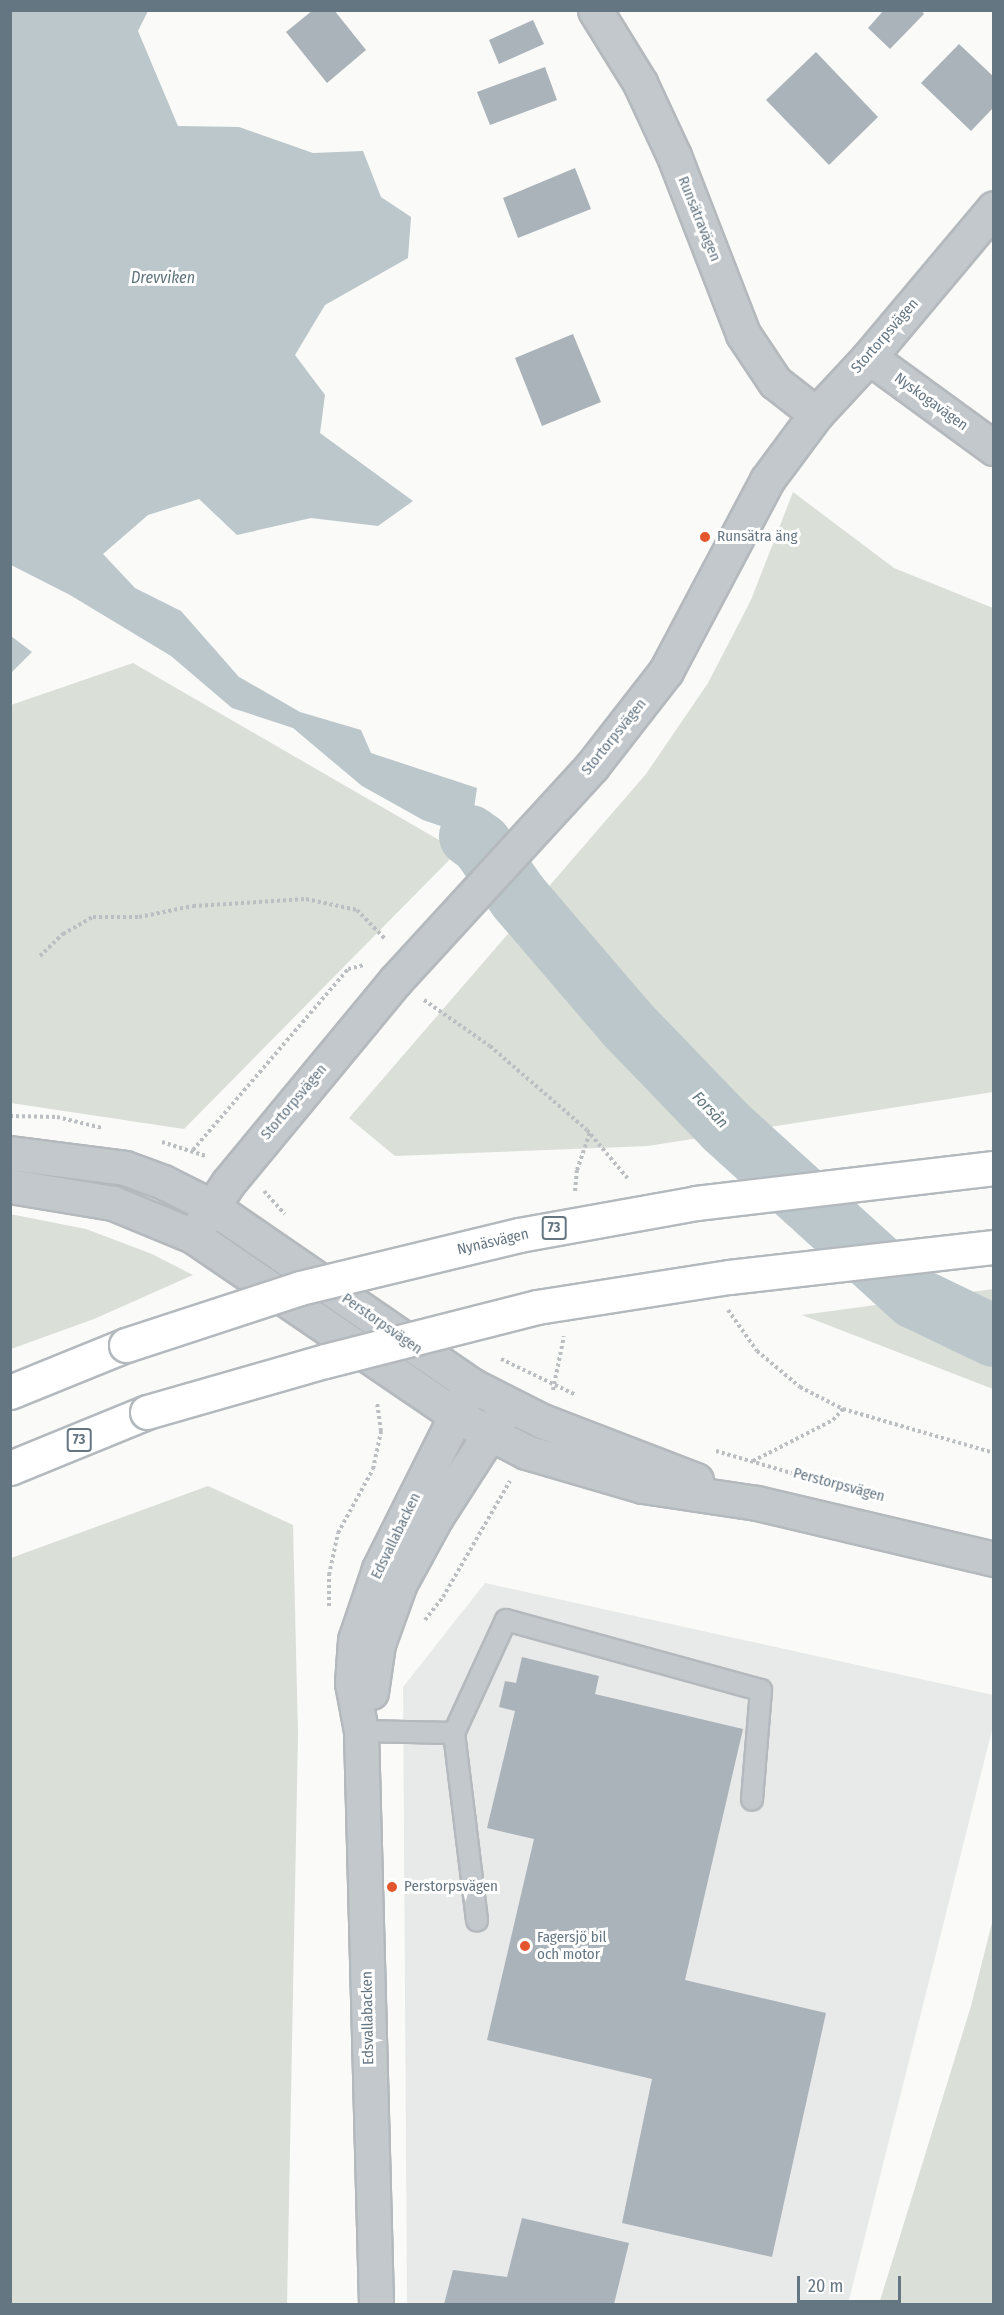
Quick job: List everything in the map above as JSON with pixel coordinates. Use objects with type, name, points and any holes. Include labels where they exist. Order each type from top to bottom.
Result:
[{"type":"highway","name":"Nynäsvägen","points":[[10,1392],[126,1346],[300,1288],[519,1235],[696,1203],[993,1168]]},
{"type":"highway","name":"73","points":[[10,1468],[147,1412],[325,1361],[537,1307],[729,1277],[993,1247]]},
{"type":"street","name":"Runsätravägen","points":[[595,10],[640,83],[669,146],[743,334],[775,382],[816,414]]},
{"type":"street","name":"Stortorpsvägen","points":[[193,1236],[211,1206],[381,998],[592,766],[666,671],[768,480],[816,414],[869,357],[993,208]]},
{"type":"street","name":"Nyskogavägen","points":[[869,357],[993,448]]},
{"type":"street","name":"Perstorpsvägen","points":[[10,1153],[125,1168],[211,1206],[471,1385],[542,1421],[757,1503]]},
{"type":"street","name":"Perstorpsvägen","points":[[10,1186],[113,1203],[193,1236],[455,1415],[526,1452],[643,1486],[757,1503],[993,1558]]},
{"type":"street","name":"Edsvallabacken","points":[[375,2304],[361,1731],[352,1683],[355,1640],[361,1612],[471,1385]]},
{"type":"street","name":"Edsvallabacken","points":[[361,1731],[378,1644],[400,1583],[436,1517],[492,1435],[507,1403]]},
{"type":"lane","points":[[477,1921],[454,1733],[506,1620],[761,1690],[752,1800]]},
{"type":"lane","points":[[361,1731],[454,1733]]},
{"type":"path","points":[[40,956],[63,934],[93,917],[139,917],[193,906],[306,898],[357,910],[393,947]]},
{"type":"path","points":[[193,1150],[348,969],[374,962]]},
{"type":"path","points":[[542,1421],[555,1384],[586,1400]]},
{"type":"path","points":[[753,1462],[833,1420],[843,1409]]},
{"type":"path","name":"Perstorpsvägen","points":[[710,1449],[808,1478]]},
{"type":"path","points":[[422,1624],[466,1558],[526,1452]]},
{"type":"shaded area","points":[[793,492],[894,568],[993,608],[993,1092],[648,1146],[395,1156],[349,1118],[646,774],[708,683],[751,600]]},
{"type":"shaded area","points":[[133,663],[458,851],[184,1129],[11,1103],[11,705]]},
{"type":"shaded area","points":[[10,1214],[86,1229],[152,1254],[193,1275],[94,1319],[11,1349]]},
{"type":"shaded area","points":[[993,1289],[993,1389],[802,1315]]},
{"type":"shaded area","points":[[208,1486],[293,1525],[298,1734],[287,2304],[11,2304],[11,1558]]},
{"type":"shaded area","points":[[485,1583],[993,1695],[993,1726],[848,2304],[407,2304],[403,1687]]},
{"type":"shaded area","points":[[993,1919],[993,2304],[879,2304],[971,2006]]},
{"type":"water","name":"Drevviken","points":[[10,11],[148,11],[138,31],[178,126],[239,127],[313,153],[363,151],[381,197],[411,217],[408,258],[325,305],[295,355],[325,395],[320,433],[413,501],[378,526],[311,518],[237,535],[199,499],[148,515],[103,554],[135,588],[181,611],[239,677],[300,712],[361,730],[371,753],[477,788],[470,836],[423,820],[362,786],[293,728],[232,708],[171,656],[70,595],[11,565]]},
{"type":"water","points":[[11,636],[32,652],[11,673]]},
{"type":"building","points":[[313,10],[334,10],[366,50],[327,83],[286,32]]},
{"type":"building","points":[[884,10],[921,10],[924,14],[890,49],[868,28]]},
{"type":"building","points":[[533,20],[544,44],[499,64],[489,40]]},
{"type":"building","points":[[959,44],[994,77],[994,107],[971,131],[921,83]]},
{"type":"building","points":[[816,52],[878,117],[829,165],[766,100]]},
{"type":"building","points":[[545,67],[557,100],[490,125],[477,92]]},
{"type":"building","points":[[575,168],[591,209],[518,238],[503,198]]},
{"type":"building","points":[[573,334],[601,402],[542,426],[515,358]]},
{"type":"building","points":[[522,1657],[599,1676],[595,1694],[743,1729],[685,1980],[826,2013],[772,2257],[622,2223],[652,2079],[487,2040],[534,1839],[487,1828],[515,1711],[499,1707],[505,1681],[516,1683]]},
{"type":"building","points":[[522,2218],[629,2243],[614,2304],[444,2304],[453,2270],[507,2277]]},
{"type":"waterway","name":"Forsån","points":[[470,836],[481,844],[519,898],[626,1023],[725,1126],[915,1298],[994,1336]]},
{"type":"place","name":"Runsätra äng","points":[[705,537]]},
{"type":"place","name":"Perstorpsvägen","points":[[392,1887]]},
{"type":"place","name":"Fagersjö bil och motor","points":[[525,1946]]}]
